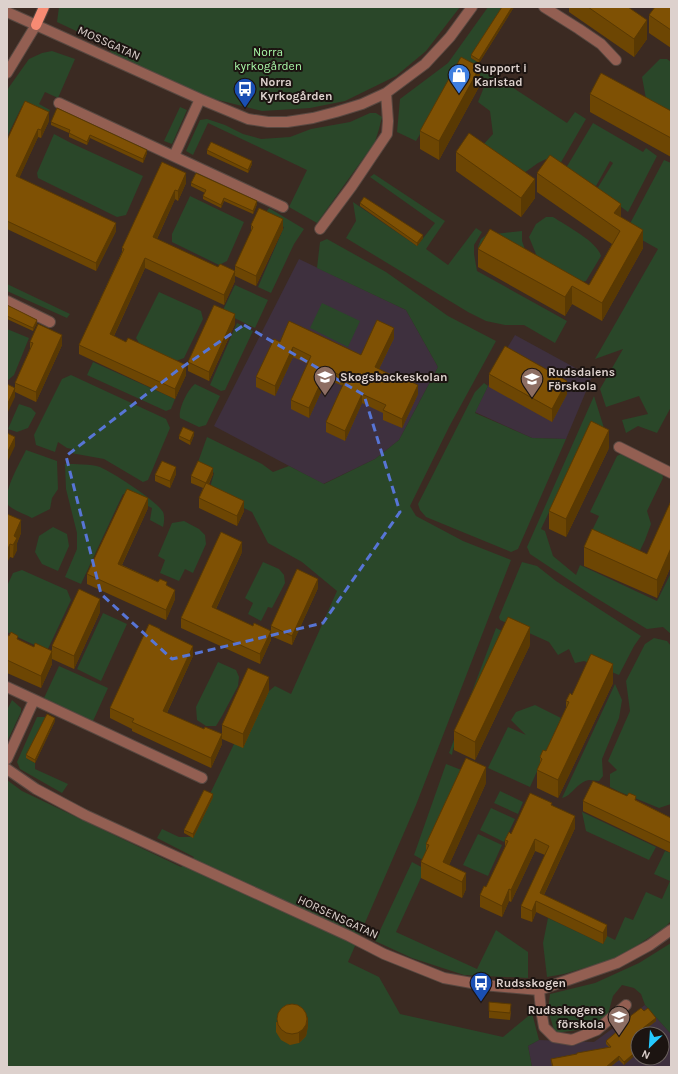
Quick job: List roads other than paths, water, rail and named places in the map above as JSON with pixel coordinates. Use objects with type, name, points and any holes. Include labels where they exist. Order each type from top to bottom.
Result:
[{"type":"main road","points":[[36,25],[44,7]]},
{"type":"street","name":"MOSSGATAN","points":[[7,12],[248,119],[268,122],[287,122],[313,118],[336,112],[362,104],[386,93],[425,64],[450,37],[472,7]]},
{"type":"street","points":[[544,7],[579,28],[601,44],[616,60]]},
{"type":"street","points":[[7,73],[36,25]]},
{"type":"street","points":[[320,230],[387,134],[388,121],[386,93]]},
{"type":"street","points":[[174,156],[200,99]]},
{"type":"street","points":[[59,103],[283,207]]},
{"type":"street","points":[[7,301],[50,322]]},
{"type":"street","points":[[619,447],[671,473]]},
{"type":"street","points":[[7,687],[202,778]]},
{"type":"street","points":[[7,759],[34,700]]},
{"type":"street","name":"HORSENSGATAN","points":[[7,769],[36,789],[85,815],[349,936],[384,954],[444,978],[483,986],[539,990],[618,963],[650,945],[671,930]]},
{"type":"street","points":[[539,990],[544,1027],[554,1036],[572,1040],[597,1030],[626,1005]]},
{"type":"place","name":"Support i Karlstad","points":[[459,94]]},
{"type":"place","name":"Norra Kyrkogården","points":[[245,108]]},
{"type":"place","name":"Skogsbackeskolan","points":[[325,396]]},
{"type":"place","name":"Rudsdalens Förskola","points":[[532,398]]},
{"type":"place","name":"Rudsskogen","points":[[481,1002]]},
{"type":"place","name":"Rudsskogens förskola","points":[[619,1036]]},
{"type":"park label","name":"Norra kyrkogården","points":[[268,59]]}]
